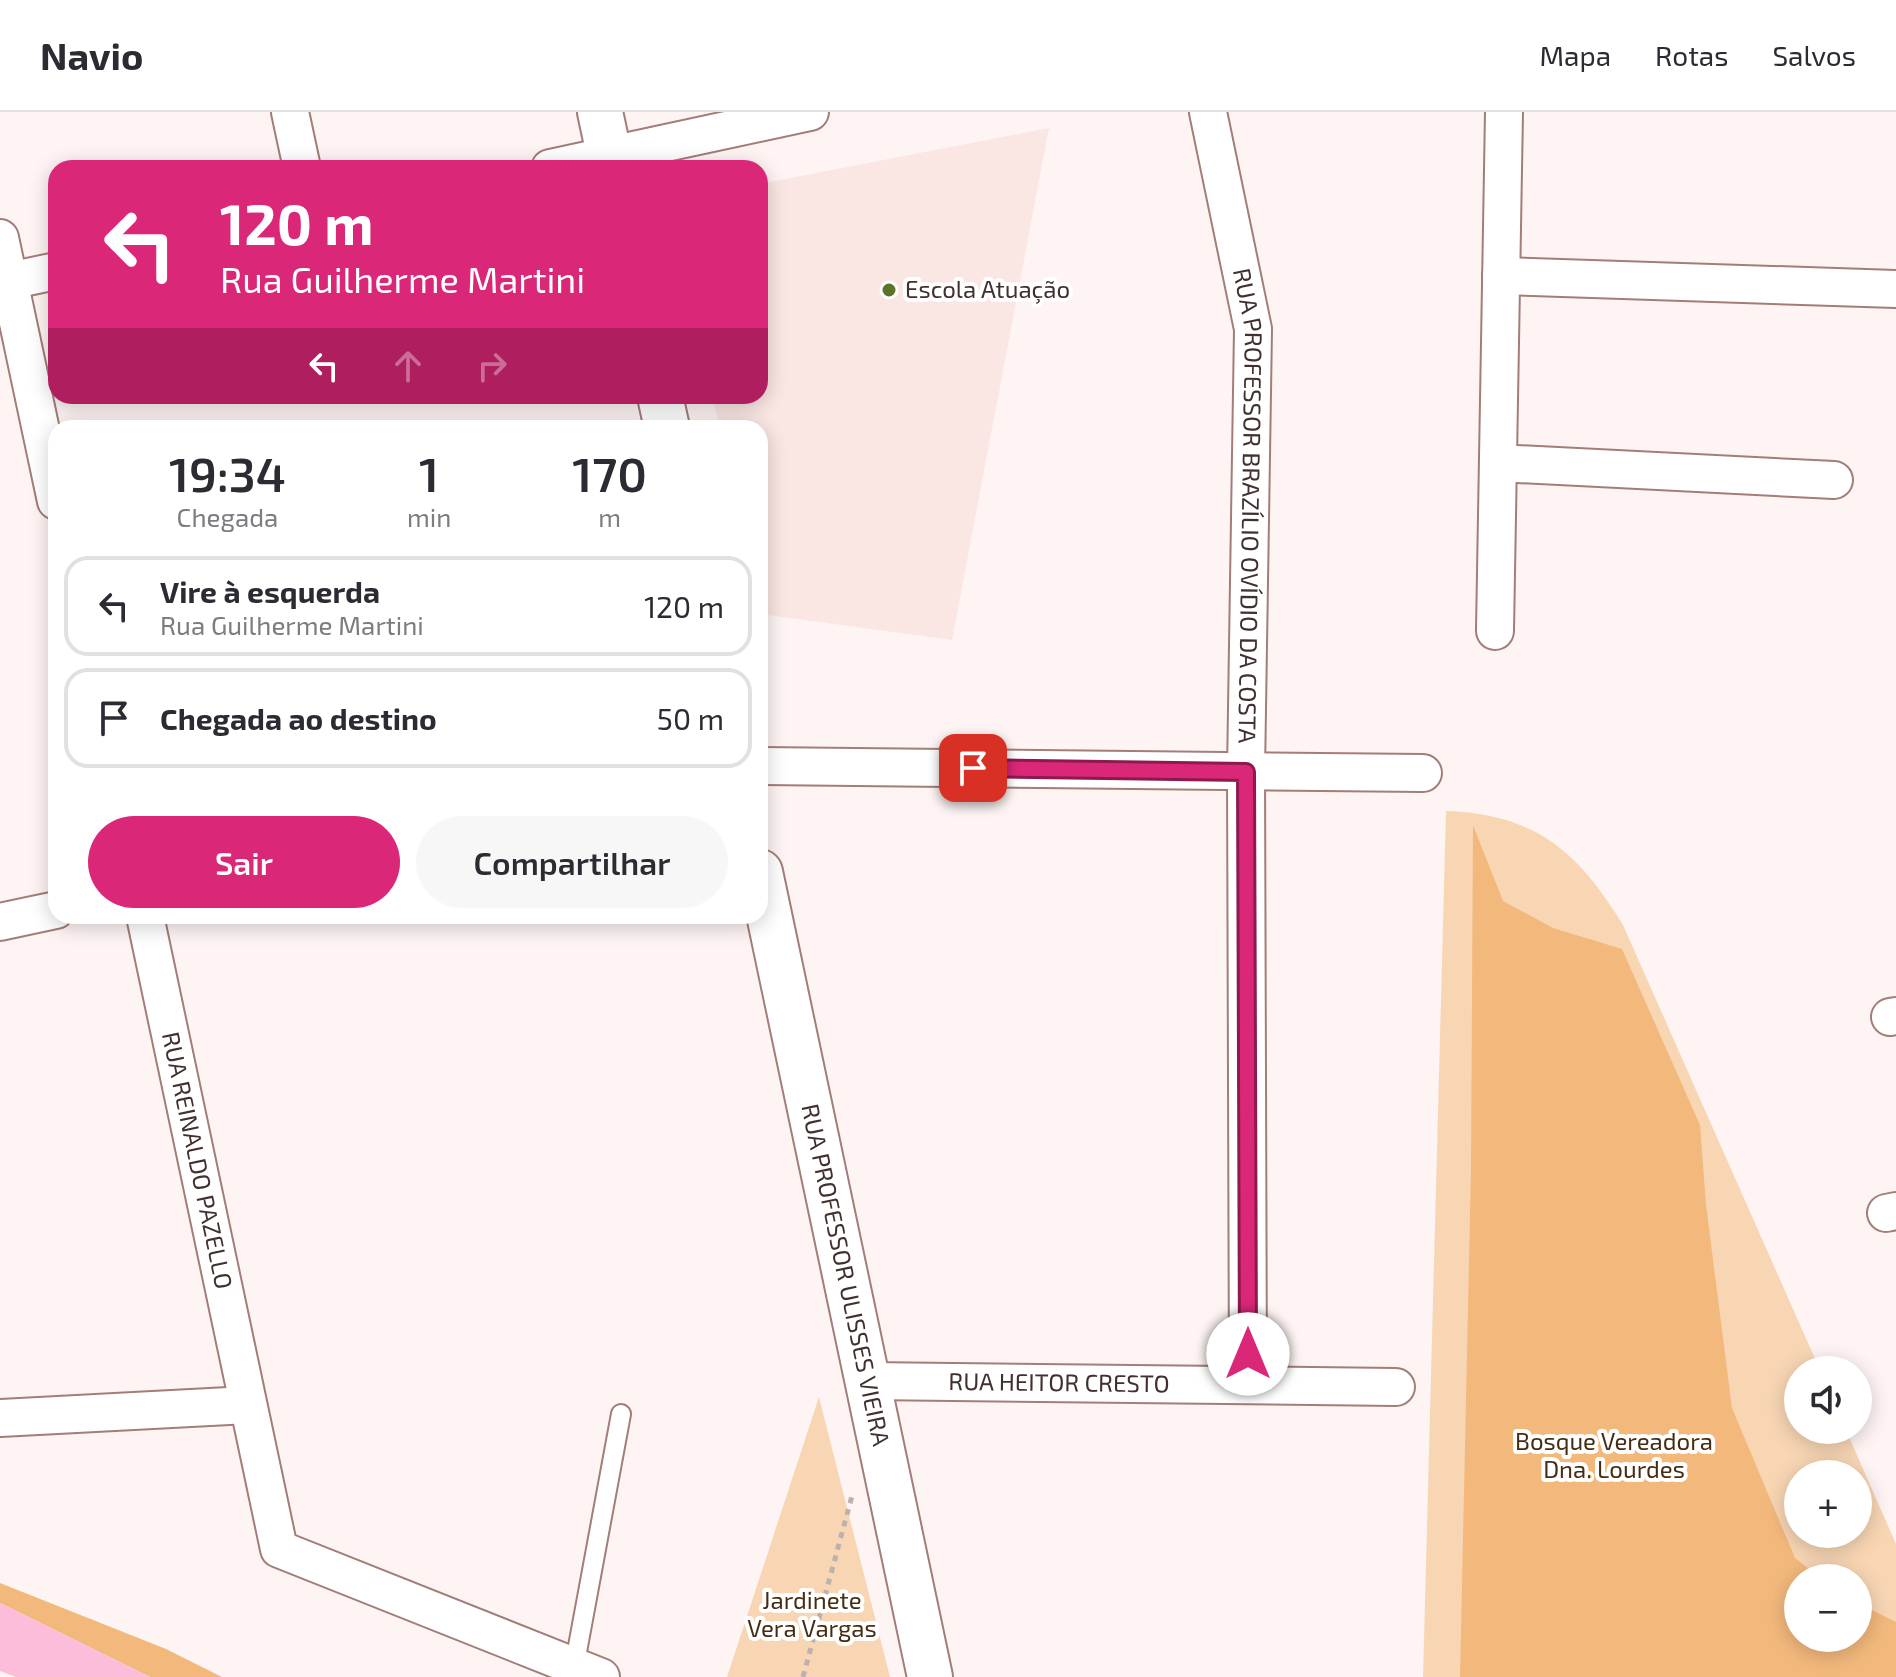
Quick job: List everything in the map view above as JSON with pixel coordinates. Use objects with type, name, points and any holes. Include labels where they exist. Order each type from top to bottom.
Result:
[{"type":"street","points":[[290,112],[300,160]]},
{"type":"street","points":[[600,112],[610,160]]},
{"type":"street","points":[[618,160],[810,112]]},
{"type":"street","name":"RUA PROFESSOR BRAZÍLIO OVÍDIO DA COSTA","points":[[1208,112],[1253,329],[1246,772],[1248,1385]]},
{"type":"street","points":[[1495,631],[1504,112]]},
{"type":"street","points":[[0,238],[5,282],[48,467]]},
{"type":"street","points":[[5,282],[48,273]]},
{"type":"street","points":[[1501,276],[1896,289]]},
{"type":"street","points":[[1498,463],[1834,480]]},
{"type":"street","points":[[768,766],[1423,773]]},
{"type":"street","name":"RUA PROFESSOR ULISSES VIEIRA","points":[[768,910],[930,1677]]},
{"type":"street","points":[[0,922],[48,912]]},
{"type":"street","name":"RUA REINALDO PAZELLO","points":[[147,924],[279,1549],[588,1673]]},
{"type":"street","name":"RUA HEITOR CRESTO","points":[[867,1381],[1396,1387]]},
{"type":"street","points":[[0,1418],[248,1405]]},
{"type":"lane","points":[[588,1673],[621,1414]]},
{"type":"path","points":[[803,1677],[854,1486]]},
{"type":"shaded area","name":"Escola Atuação","points":[[1049,128],[952,640],[768,615],[768,420],[718,420],[714,404],[768,404],[768,182]]},
{"type":"shaded area","points":[[0,1603],[150,1677],[16,1677],[0,1671]]},
{"type":"green space","name":"Bosque Vereadora Dna. Lourdes","points":[[1446,811],[1505,820],[1551,841],[1589,876],[1623,925],[1814,1356],[1784,1356],[1784,1444],[1852,1444],[1859,1460],[1784,1460],[1784,1548],[1872,1548],[1872,1489],[1896,1544],[1896,1677],[1423,1677]]},
{"type":"green space","name":"Bosque Vereadora Dna. Lourdes","points":[[1473,825],[1503,901],[1553,928],[1622,949],[1700,1125],[1706,1205],[1732,1408],[1784,1532],[1784,1548],[1791,1548],[1795,1558],[1802,1564],[1784,1564],[1784,1652],[1872,1652],[1872,1610],[1896,1622],[1896,1677],[1460,1677],[1471,1168]]},
{"type":"green space","name":"Jardinete Vera Vargas","points":[[819,1397],[890,1677],[727,1677]]},
{"type":"green space","points":[[0,1583],[166,1649],[222,1677],[150,1677],[0,1603]]},
{"type":"place","name":"Escola Atuação","points":[[889,290]]},
{"type":"route","points":[[973,768],[1246,772],[1248,1354]]}]
